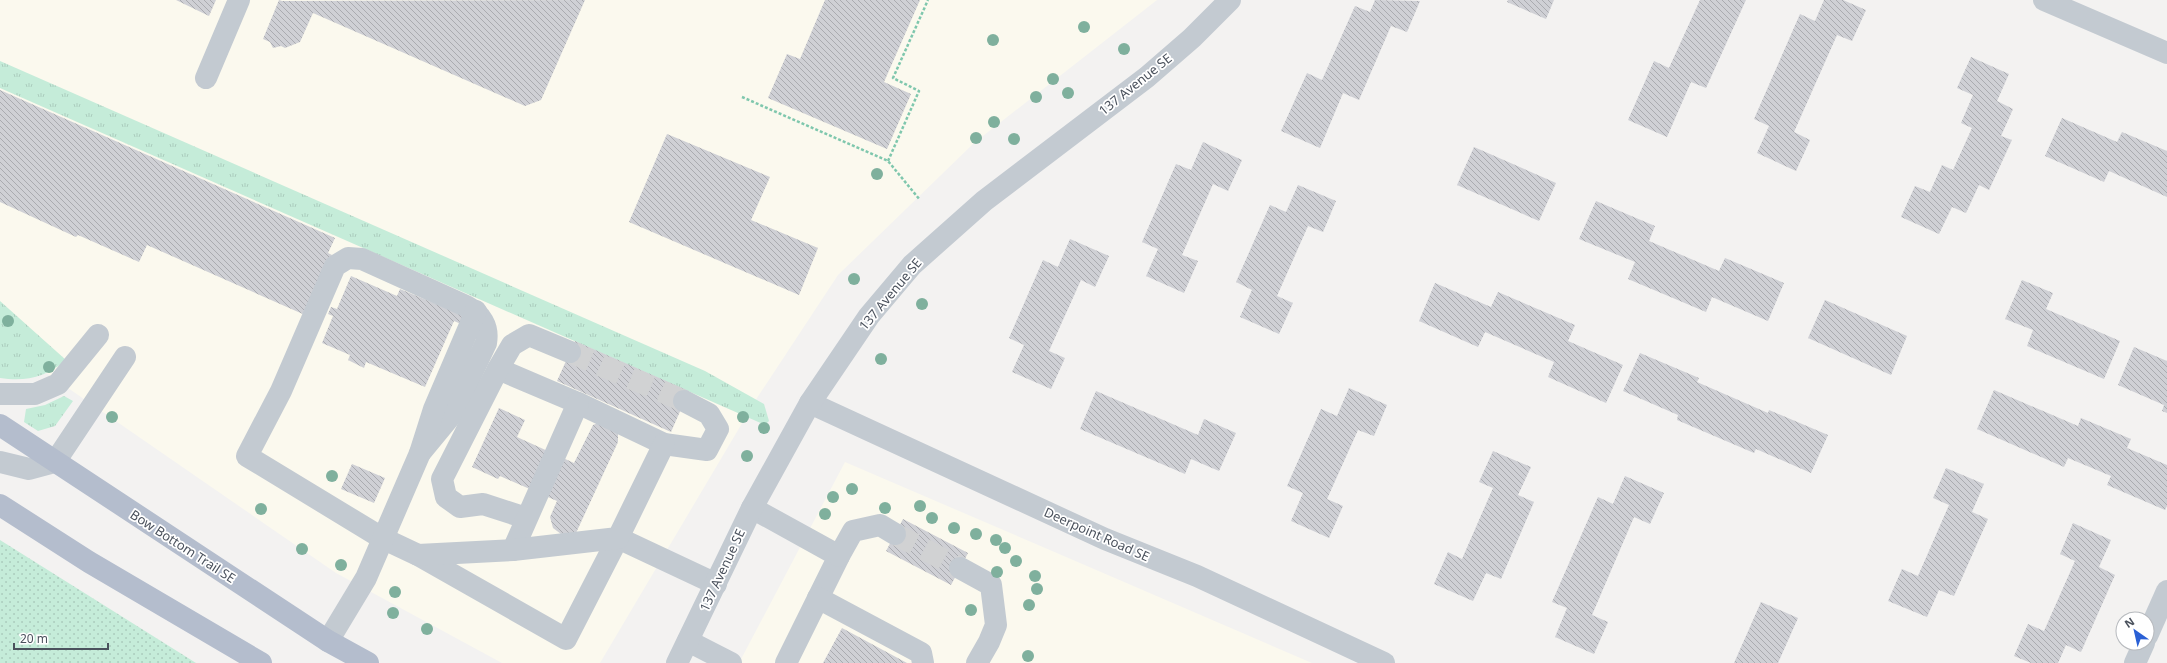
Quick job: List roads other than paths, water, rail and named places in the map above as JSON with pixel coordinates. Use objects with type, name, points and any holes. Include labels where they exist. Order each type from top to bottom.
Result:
[{"type":"main road","name":"Bow Bottom Trail SE","points":[[0,425],[328,641],[368,663]]},
{"type":"main road","points":[[0,505],[89,562],[261,663]]},
{"type":"street","points":[[206,78],[239,0]]},
{"type":"street","name":"137 Avenue SE","points":[[677,663],[752,508],[810,403],[869,316],[912,265],[984,201],[1147,77],[1192,38],[1230,0]]},
{"type":"street","points":[[2044,0],[2167,53]]},
{"type":"street","points":[[328,641],[366,578],[382,538],[420,453],[434,409],[476,311],[362,259],[348,258],[335,266],[281,391],[247,456],[382,538],[418,555],[566,639],[664,444]]},
{"type":"street","points":[[0,394],[35,394],[58,384],[98,335]]},
{"type":"street","points":[[526,518],[483,504],[460,507],[446,497],[442,479],[498,369],[512,345],[529,335],[570,352]]},
{"type":"street","points":[[0,462],[29,469],[55,462],[125,357]]},
{"type":"street","points":[[498,369],[578,403],[664,444],[707,450],[718,429],[709,414],[684,401]]},
{"type":"street","points":[[513,550],[578,403]]},
{"type":"street","name":"Deerpoint Road SE","points":[[810,403],[1105,539],[1197,576],[1384,663]]},
{"type":"street","points":[[752,508],[839,556]]},
{"type":"street","points":[[786,663],[853,531],[880,525],[895,534]]},
{"type":"street","points":[[418,555],[513,550],[618,538],[716,584]]},
{"type":"street","points":[[960,568],[991,585],[996,625],[989,642],[977,663]]},
{"type":"street","points":[[2155,618],[2167,592]]},
{"type":"street","points":[[818,598],[921,653],[923,663]]},
{"type":"street","points":[[688,641],[731,663]]},
{"type":"street","points":[[2135,663],[2140,651]]},
{"type":"tunnel","points":[[570,352],[684,401]]},
{"type":"tunnel","points":[[895,534],[960,568]]}]
